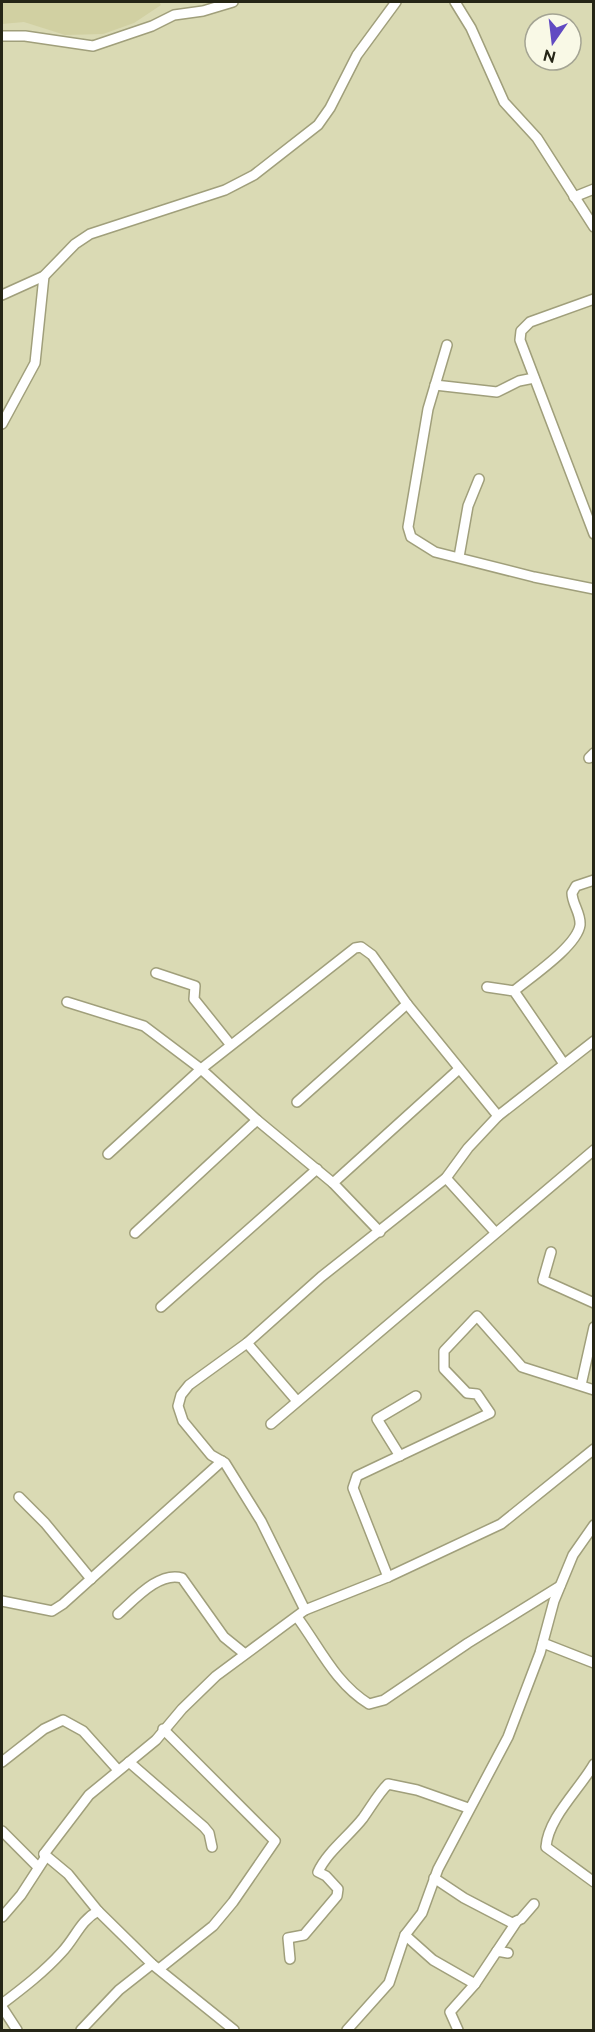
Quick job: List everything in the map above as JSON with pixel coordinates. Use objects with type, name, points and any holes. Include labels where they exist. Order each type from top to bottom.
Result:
[{"type":"street","points":[[2,36],[18,35],[93,46],[152,26],[174,15],[203,11],[233,2]]},
{"type":"street","points":[[2,295],[44,276],[75,244],[90,234],[225,190],[254,175],[318,125],[330,108],[357,55],[396,2]]},
{"type":"street","points":[[455,2],[471,28],[504,102],[537,138],[594,227]]},
{"type":"street","points":[[574,197],[594,189]]},
{"type":"street","points":[[2,424],[35,363],[44,276]]},
{"type":"street","points":[[594,299],[525,326],[520,340],[594,534]]},
{"type":"street","points":[[447,345],[428,408],[408,527],[411,537],[421,545],[459,557],[594,590]]},
{"type":"street","points":[[435,385],[497,392],[519,381],[534,378]]},
{"type":"street","points":[[459,557],[468,506],[479,479]]},
{"type":"street","points":[[487,987],[514,991],[563,952],[575,937],[580,924],[572,893],[576,886],[594,880]]},
{"type":"street","points":[[108,1154],[201,1068],[354,948],[366,948],[372,955],[406,1004],[498,1116]]},
{"type":"street","points":[[156,973],[195,986],[194,999],[230,1044]]},
{"type":"street","points":[[514,991],[564,1064]]},
{"type":"street","points":[[67,1002],[144,1026],[201,1068],[257,1120],[317,1169],[380,1232]]},
{"type":"street","points":[[297,1102],[406,1004]]},
{"type":"street","points":[[305,1610],[261,1521],[222,1461],[211,1455],[190,1429],[178,1406],[181,1395],[189,1385],[247,1342],[321,1277],[446,1178],[468,1148],[498,1116],[594,1041]]},
{"type":"street","points":[[333,1183],[459,1069]]},
{"type":"street","points":[[135,1233],[257,1120]]},
{"type":"street","points":[[272,1424],[594,1150]]},
{"type":"street","points":[[161,1306],[317,1169]]},
{"type":"street","points":[[446,1178],[495,1232]]},
{"type":"street","points":[[551,1252],[543,1280],[594,1303]]},
{"type":"street","points":[[388,1577],[353,1488],[353,1480],[357,1476],[490,1413],[477,1394],[467,1393],[444,1369],[444,1351],[477,1316],[522,1367],[594,1390]]},
{"type":"street","points":[[581,1385],[594,1328]]},
{"type":"street","points":[[247,1342],[297,1401]]},
{"type":"street","points":[[400,1456],[377,1419],[416,1396]]},
{"type":"street","points":[[2,1917],[21,1895],[45,1858],[44,1854],[89,1795],[156,1740],[163,1729],[216,1676],[305,1610],[388,1577],[501,1524],[594,1449]]},
{"type":"street","points":[[2,1601],[52,1611],[91,1579],[222,1461]]},
{"type":"street","points":[[19,1497],[45,1523],[91,1579]]},
{"type":"street","points":[[346,2031],[389,1983],[405,1935],[422,1913],[434,1878],[468,1808],[508,1737],[543,1643],[560,1586],[573,1554],[594,1525]]},
{"type":"street","points":[[118,1614],[158,1582],[174,1575],[182,1578],[225,1636],[245,1654]]},
{"type":"street","points":[[297,1617],[333,1673],[352,1693],[369,1704],[384,1700],[468,1643],[560,1586]]},
{"type":"street","points":[[543,1643],[594,1663]]},
{"type":"street","points":[[2,1762],[44,1729],[63,1720],[83,1731],[118,1770]]},
{"type":"street","points":[[81,2031],[119,1990],[156,1967],[213,1926],[233,1902],[275,1840],[163,1729]]},
{"type":"street","points":[[129,1762],[204,1827],[209,1833],[212,1847]]},
{"type":"street","points":[[594,1764],[590,1781],[552,1823],[546,1847],[594,1882]]},
{"type":"street","points":[[290,1959],[288,1938],[304,1935],[337,1896],[338,1889],[318,1872],[323,1860],[331,1855],[349,1834],[388,1784],[417,1790],[468,1808]]},
{"type":"street","points":[[2,1832],[38,1867]]},
{"type":"street","points":[[44,1854],[68,1874],[98,1911],[156,1967],[234,2031]]},
{"type":"street","points":[[434,1878],[505,1921],[517,1921]]},
{"type":"street","points":[[458,2031],[450,2012],[474,1984],[517,1921],[534,1904]]},
{"type":"street","points":[[17,2031],[2,2006],[43,1972],[69,1944],[86,1917],[98,1911]]},
{"type":"street","points":[[405,1935],[433,1960],[474,1984]]},
{"type":"street","points":[[497,1951],[508,1953]]},
{"type":"shaded area","points":[[2,2],[159,2],[161,5],[134,23],[103,34],[65,35],[24,22],[2,24]]}]
